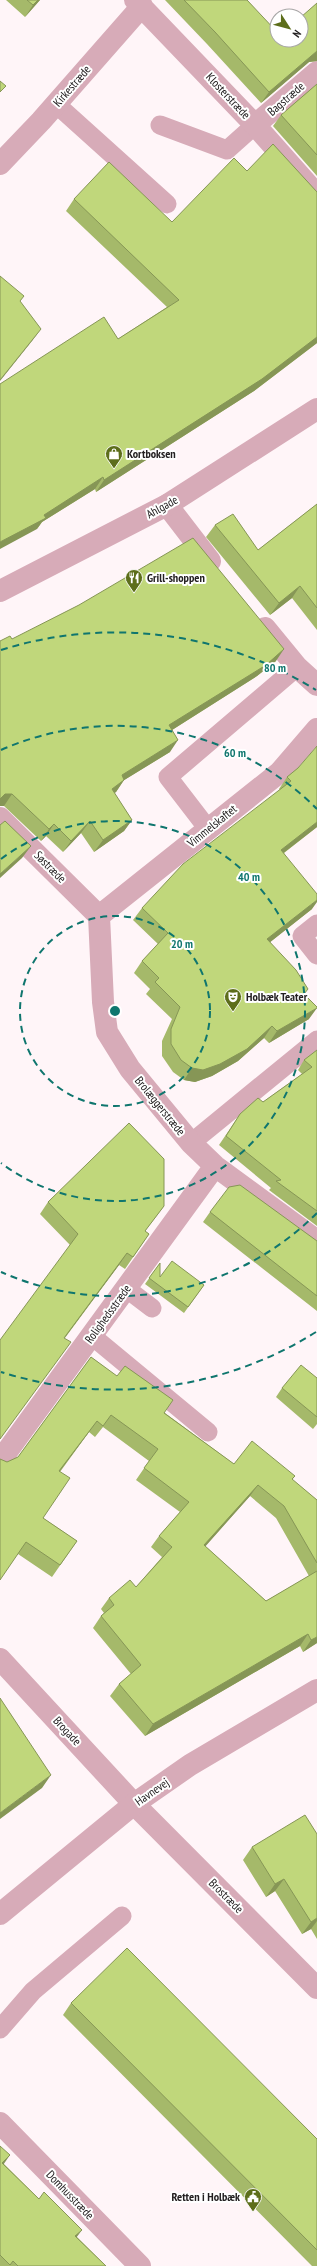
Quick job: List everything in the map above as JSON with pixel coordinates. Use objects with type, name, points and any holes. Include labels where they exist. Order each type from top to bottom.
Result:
[{"type":"street","name":"Kirkestræde","points":[[0,164],[56,104],[138,3]]},
{"type":"street","name":"Klosterstræde","points":[[138,3],[255,125],[317,195]]},
{"type":"street","name":"Bagstræde","points":[[255,125],[317,72]]},
{"type":"street","name":"Ahlgade","points":[[0,591],[167,505],[317,409]]},
{"type":"street","points":[[167,505],[224,578]]},
{"type":"street","points":[[253,614],[297,667],[317,685]]},
{"type":"street","name":"Vimmelskaftet","points":[[99,916],[280,772],[317,729]]},
{"type":"street","name":"Søstræde","points":[[0,818],[99,916]]},
{"type":"street","name":"Brolæggerstræde","points":[[99,916],[103,1002],[107,1032],[130,1069],[191,1143],[215,1166],[317,1241]]},
{"type":"street","name":"Rolighedsstræde","points":[[0,1461],[127,1289],[215,1166]]},
{"type":"street","name":"Brogade","points":[[0,1659],[134,1804]]},
{"type":"street","name":"Havnevej","points":[[0,1914],[134,1804],[190,1765],[317,1690]]},
{"type":"street","name":"Brostræde","points":[[134,1804],[317,1988]]},
{"type":"street","name":"Domhusstræde","points":[[0,2123],[140,2266]]},
{"type":"lane","points":[[56,104],[167,204]]},
{"type":"lane","points":[[160,125],[227,150],[255,125]]},
{"type":"lane","points":[[208,829],[168,777],[297,667]]},
{"type":"lane","points":[[317,924],[302,936],[317,955]]},
{"type":"lane","points":[[191,1143],[317,1040]]},
{"type":"lane","points":[[127,1289],[152,1308]]},
{"type":"lane","points":[[92,1336],[208,1432]]},
{"type":"lane","points":[[0,2029],[33,1991],[122,1916]]},
{"type":"building","points":[[27,0],[38,0],[33,5]]},
{"type":"building","points":[[184,0],[247,0],[269,23],[269,48],[309,48],[309,10],[317,3],[317,51],[269,92]]},
{"type":"building","points":[[0,81],[6,86],[0,92]]},
{"type":"building","points":[[317,84],[317,155],[281,115]]},
{"type":"building","points":[[273,144],[317,192],[317,337],[262,379],[104,480],[103,477],[44,515],[46,518],[0,542],[0,384],[104,317],[118,339],[179,300],[74,199],[109,162],[172,222],[234,158],[247,171]]},
{"type":"building","points":[[0,276],[24,296],[20,301],[41,329],[0,380]]},
{"type":"building","points":[[317,504],[317,608],[300,586],[279,603],[215,525],[233,514],[258,550]]},
{"type":"building","points":[[193,538],[284,649],[266,665],[169,725],[178,740],[122,775],[124,780],[112,789],[132,820],[103,840],[90,821],[71,841],[54,824],[49,829],[12,794],[5,794],[0,799],[0,641],[10,636],[12,639],[79,605]]},
{"type":"building","points":[[317,746],[317,822],[281,850],[317,894],[317,900],[267,939],[296,970],[308,989],[304,994],[317,1008],[277,1031],[272,1026],[247,1049],[220,1064],[203,1070],[192,1068],[181,1060],[171,1044],[171,1029],[180,1007],[155,982],[159,978],[142,961],[168,933],[142,908],[183,864],[291,781],[287,777],[298,768]]},
{"type":"building","points":[[5,821],[31,846],[0,874],[0,825]]},
{"type":"building","points":[[317,1050],[317,1211],[276,1181],[281,1180],[226,1136],[240,1114],[258,1098],[263,1102],[312,1067],[304,1060]]},
{"type":"building","points":[[129,1123],[164,1159],[164,1206],[145,1231],[149,1234],[133,1257],[127,1253],[64,1338],[71,1342],[0,1439],[0,1340],[78,1234],[48,1202]]},
{"type":"building","points":[[240,1185],[317,1241],[317,1296],[210,1212],[229,1187]]},
{"type":"building","points":[[172,1261],[204,1285],[188,1307],[149,1278],[160,1263],[160,1277]]},
{"type":"building","points":[[91,1357],[117,1376],[125,1366],[173,1400],[164,1413],[234,1464],[252,1441],[295,1476],[292,1479],[317,1500],[317,1563],[284,1506],[258,1485],[204,1545],[266,1601],[317,1571],[317,1637],[311,1640],[308,1634],[153,1724],[119,1684],[141,1665],[101,1616],[114,1605],[109,1598],[130,1580],[136,1587],[172,1547],[159,1536],[189,1502],[144,1468],[158,1449],[111,1415],[103,1426],[97,1421],[59,1471],[70,1478],[43,1518],[77,1541],[60,1565],[26,1542],[0,1580],[0,1459],[7,1462],[18,1457]]},
{"type":"building","points":[[301,1365],[317,1378],[317,1417],[282,1388]]},
{"type":"building","points":[[0,1698],[51,1775],[0,1813]]},
{"type":"building","points":[[305,1815],[317,1834],[317,1918],[311,1922],[284,1879],[275,1884],[252,1847]]},
{"type":"building","points":[[127,1948],[317,2139],[317,2250],[71,2003]]},
{"type":"building","points":[[0,2146],[10,2155],[2,2163],[39,2199],[44,2192],[82,2230],[75,2236],[106,2266],[18,2266],[13,2261],[10,2265],[0,2255]]},
{"type":"place","name":"Kortboksen","points":[[114,469]]},
{"type":"place","name":"Grill-shoppen","points":[[134,593]]},
{"type":"place","name":"Holbæk Teater","points":[[233,1012]]},
{"type":"place","name":"Retten i Holbæk","points":[[253,2212]]}]
